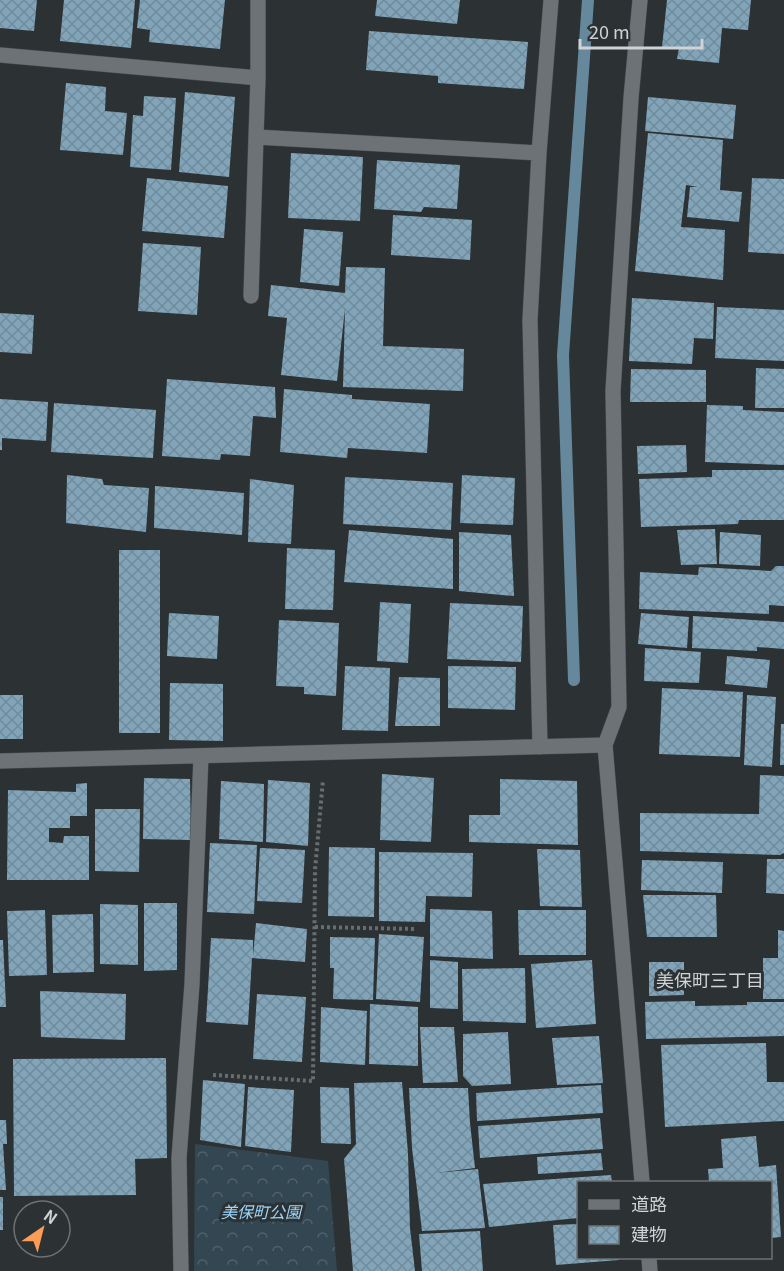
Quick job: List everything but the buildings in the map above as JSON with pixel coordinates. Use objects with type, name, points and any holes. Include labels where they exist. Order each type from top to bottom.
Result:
[{"type":"street","points":[[251,296],[258,78],[258,0]]},
{"type":"street","points":[[540,747],[530,320],[539,153],[551,0]]},
{"type":"street","points":[[640,0],[631,98],[613,391],[619,707],[605,745],[642,1181]]},
{"type":"street","points":[[0,56],[258,78]]},
{"type":"street","points":[[256,137],[539,153]]},
{"type":"street","points":[[0,761],[605,745]]},
{"type":"street","points":[[181,1271],[179,1158],[192,984],[201,756]]},
{"type":"path","points":[[185,1073],[313,1081],[315,870],[326,753]]},
{"type":"path","points":[[315,927],[415,929]]},
{"type":"green space","name":"美保町公園","points":[[195,1144],[328,1161],[337,1271],[194,1271]]},
{"type":"waterway","points":[[574,680],[563,355],[588,0]]},
{"type":"district","name":"美保町三丁目","points":[[710,981]]}]
